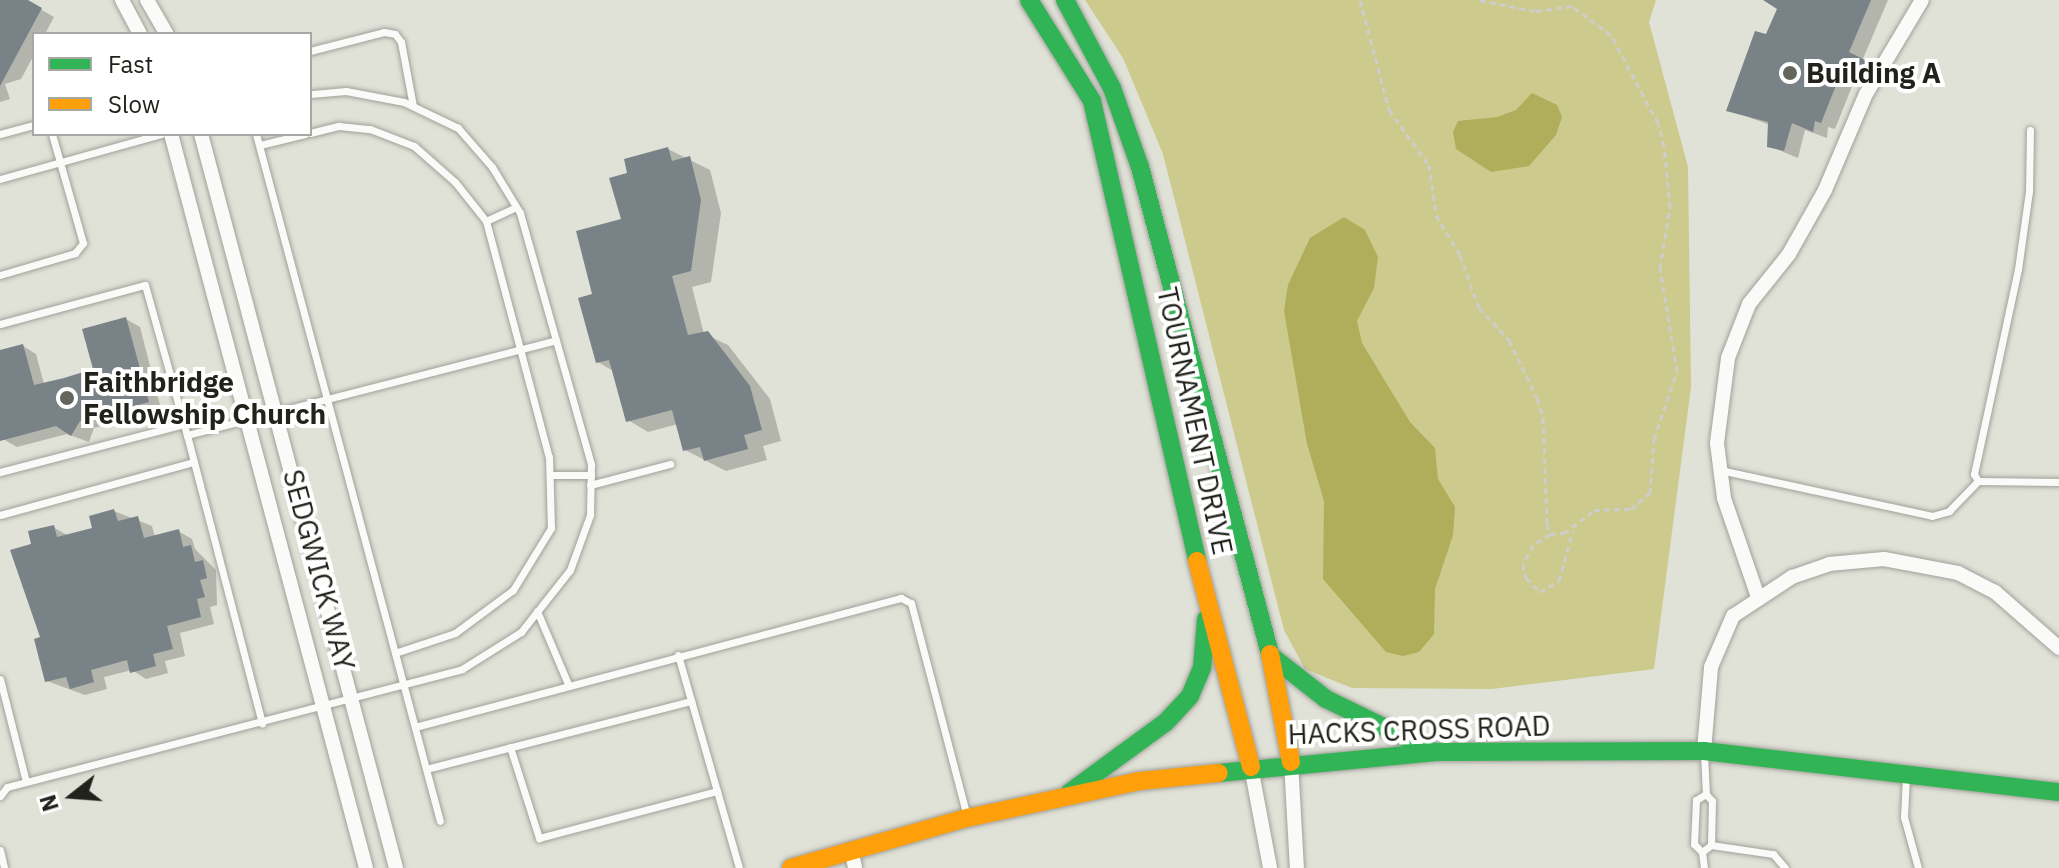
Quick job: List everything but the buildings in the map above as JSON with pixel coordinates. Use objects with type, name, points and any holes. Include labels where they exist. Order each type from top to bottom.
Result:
[{"type":"main road","name":"TOURNAMENT DRIVE","points":[[1029,0],[1092,101],[1107,149],[1207,603],[1251,767]]},
{"type":"main road","name":"TOURNAMENT DRIVE","points":[[1065,0],[1112,88],[1140,167],[1270,655],[1291,762]]},
{"type":"main road","points":[[1063,797],[1166,722],[1190,696],[1202,668],[1207,603]]},
{"type":"main road","points":[[1270,655],[1362,721],[1436,752]]},
{"type":"main road","name":"HACKS CROSS ROAD","points":[[791,868],[853,859],[967,818],[1140,781],[1291,762],[1436,752],[1704,751],[2059,792]]},
{"type":"street","points":[[122,0],[139,32]]},
{"type":"street","points":[[147,0],[166,32]]},
{"type":"street","points":[[1758,597],[1724,498],[1720,470],[1717,443],[1728,358],[1749,304],[1789,254],[1825,190],[1866,94],[1922,0]]},
{"type":"street","name":"SEDGWICK WAY","points":[[172,136],[366,868]]},
{"type":"street","name":"SEDGWICK WAY","points":[[202,136],[396,868]]},
{"type":"street","points":[[1704,751],[1711,667],[1733,616],[1758,597],[1829,564],[1884,559],[1919,563],[1995,592],[2059,648]]},
{"type":"street","name":"TOURNAMENT DRIVE","points":[[1291,762],[1297,868]]},
{"type":"street","name":"TOURNAMENT DRIVE","points":[[1251,767],[1270,868]]},
{"type":"lane","points":[[312,50],[384,32],[395,34],[401,42],[413,106]]},
{"type":"lane","points":[[0,796],[7,787],[354,701],[462,669],[521,632],[570,570],[590,515],[591,475],[556,340],[516,207],[492,167],[458,128],[413,106],[346,91],[312,94]]},
{"type":"lane","points":[[0,134],[32,126]]},
{"type":"lane","points":[[312,132],[339,126],[370,129],[414,146],[455,182],[486,221],[523,348],[551,475],[551,528],[513,590],[455,633],[395,653]]},
{"type":"lane","points":[[1978,481],[1974,474],[1986,403],[2018,269],[2029,191],[2030,130]]},
{"type":"lane","points":[[0,275],[75,253],[83,243],[53,136]]},
{"type":"lane","points":[[0,179],[154,136]]},
{"type":"lane","points":[[257,136],[440,821]]},
{"type":"lane","points":[[260,145],[295,136]]},
{"type":"lane","points":[[486,221],[516,207]]},
{"type":"lane","points":[[0,324],[145,285],[262,723]]},
{"type":"lane","points":[[187,435],[556,340]]},
{"type":"lane","points":[[0,472],[184,424]]},
{"type":"lane","points":[[0,515],[194,462]]},
{"type":"lane","points":[[590,485],[670,464]]},
{"type":"lane","points":[[1720,470],[1932,516],[1949,511],[1978,481],[2059,482]]},
{"type":"lane","points":[[551,475],[591,475]]},
{"type":"lane","points":[[415,727],[901,598],[911,603],[967,818]]},
{"type":"lane","points":[[537,611],[568,684]]},
{"type":"lane","points":[[678,655],[739,868]]},
{"type":"lane","points":[[0,679],[26,782]]},
{"type":"lane","points":[[426,769],[691,701]]},
{"type":"lane","points":[[510,747],[539,838],[717,791]]},
{"type":"lane","points":[[1704,751],[1706,794],[1712,801],[1711,845]]},
{"type":"lane","points":[[1906,773],[1904,817],[1918,868]]},
{"type":"lane","points":[[1704,868],[1702,852],[1694,844],[1696,800],[1706,794]]},
{"type":"lane","points":[[1702,852],[1711,845],[1773,854],[1785,868]]},
{"type":"lane","points":[[0,850],[4,868]]},
{"type":"path","points":[[1360,0],[1389,110],[1429,165],[1436,215],[1460,255],[1479,308],[1509,340],[1541,409],[1550,534]]},
{"type":"path","points":[[1478,0],[1535,11],[1572,6]]},
{"type":"path","points":[[1570,0],[1572,6],[1611,35],[1658,123],[1670,207],[1660,268],[1677,371],[1654,439],[1647,498],[1631,509],[1594,510],[1574,530],[1559,581],[1540,592],[1526,578],[1523,564],[1533,545],[1550,534],[1574,530]]},
{"type":"shaded area","points":[[1085,0],[1656,0],[1649,22],[1688,167],[1691,387],[1654,669],[1492,689],[1352,688],[1305,669],[1284,630],[1163,154],[1123,58]]},
{"type":"shaded area","points":[[1532,93],[1557,105],[1562,117],[1556,135],[1529,166],[1491,172],[1456,149],[1453,132],[1458,121],[1497,117],[1516,110]]},
{"type":"shaded area","points":[[1344,217],[1365,230],[1378,257],[1374,288],[1357,321],[1362,343],[1410,422],[1435,448],[1438,479],[1455,507],[1453,535],[1435,589],[1434,634],[1419,652],[1403,656],[1386,652],[1323,579],[1324,501],[1307,444],[1284,311],[1288,285],[1310,238]]},
{"type":"traffic: fast","points":[[1029,0],[1092,101],[1197,561]]},
{"type":"traffic: fast","points":[[1065,0],[1112,88],[1140,167],[1270,654]]},
{"type":"traffic: fast","points":[[1069,793],[1166,722],[1190,696],[1202,668],[1206,619]]},
{"type":"traffic: fast","points":[[1270,655],[1326,699],[1429,749]]},
{"type":"traffic: fast","points":[[1219,773],[1436,752],[1704,751],[2059,792]]},
{"type":"traffic: slow","points":[[1197,561],[1251,767]]},
{"type":"traffic: slow","points":[[1270,654],[1291,762]]},
{"type":"traffic: slow","points":[[791,868],[967,818],[1140,781],[1219,773]]},
{"type":"place","name":"Building A","points":[[1790,73]]},
{"type":"place","name":"Faithbridge Fellowship Church","points":[[67,398]]}]
